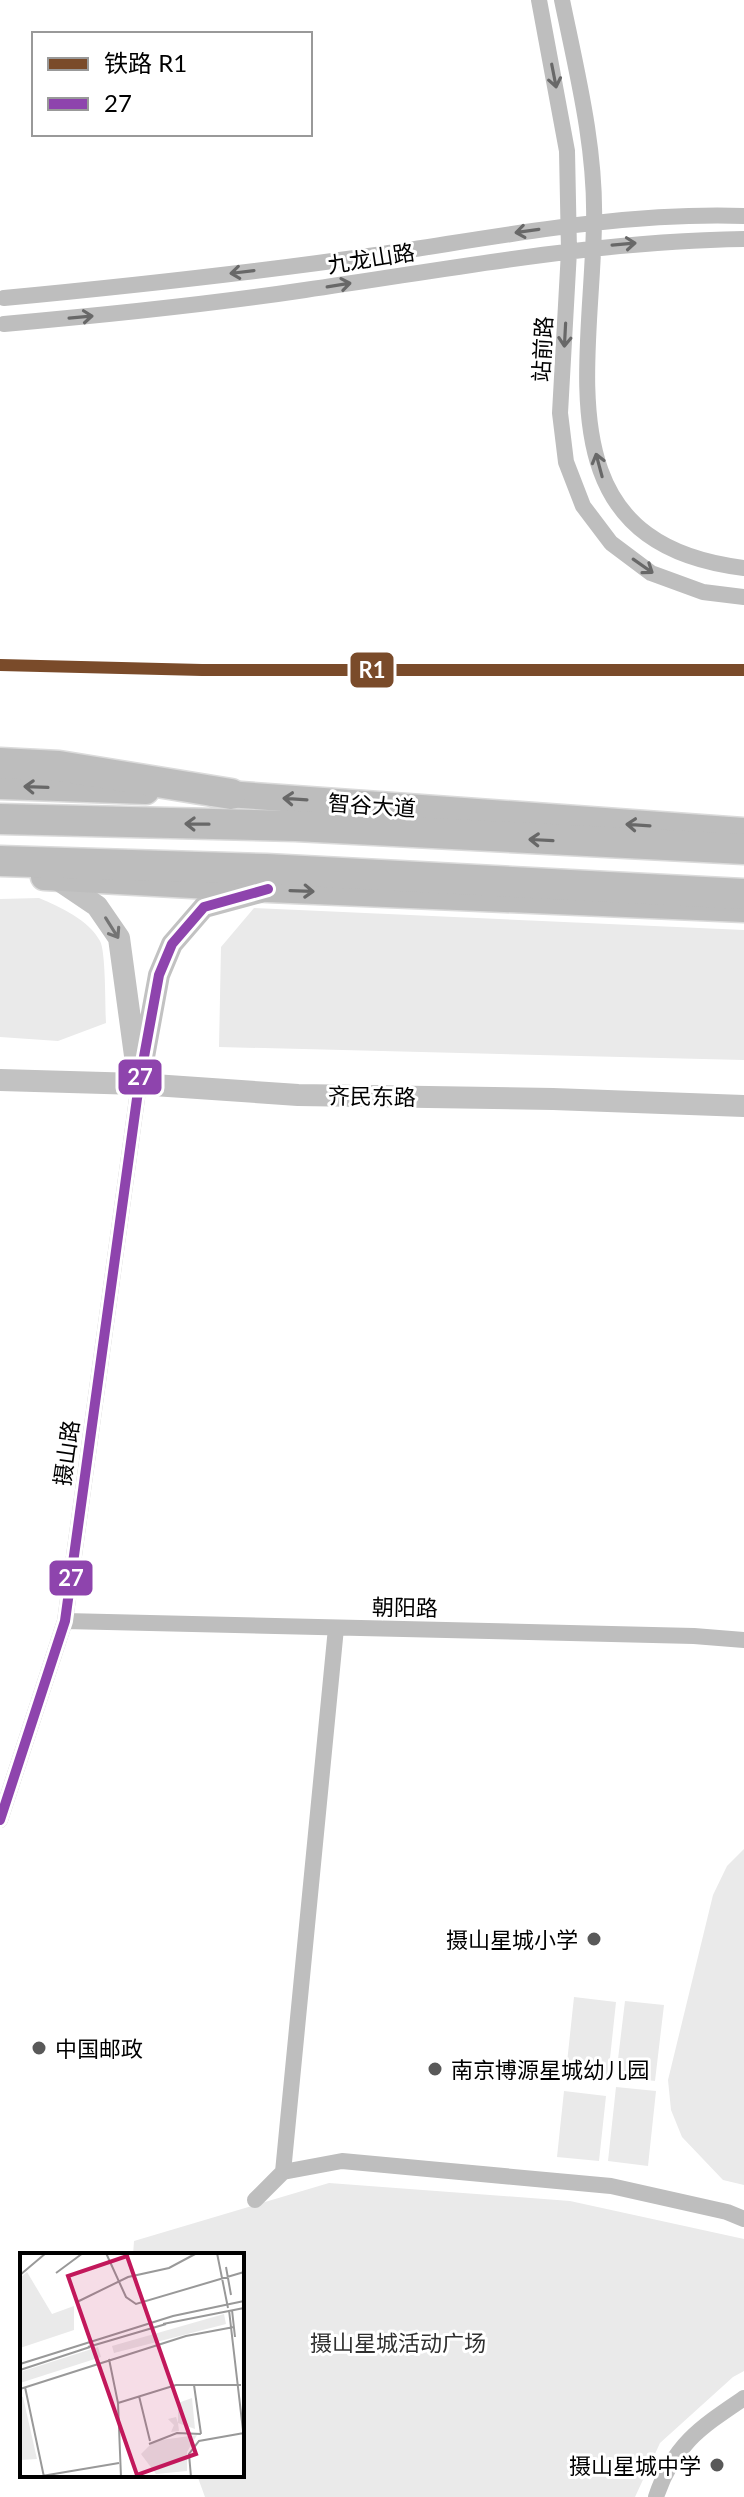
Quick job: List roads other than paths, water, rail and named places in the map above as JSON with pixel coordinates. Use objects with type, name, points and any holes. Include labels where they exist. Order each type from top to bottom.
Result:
[{"type":"highway","points":[[0,763],[59,766],[231,794]]},
{"type":"highway","name":"智谷大道","points":[[0,819],[296,826],[675,847],[744,846]]},
{"type":"highway","points":[[0,861],[266,869],[744,894]]},
{"type":"main road","name":"智谷大道","points":[[0,786],[231,794],[744,831]]},
{"type":"main road","points":[[0,875],[744,909]]},
{"type":"street","name":"站前路","points":[[539,0],[567,151],[569,251],[560,413],[566,462],[583,506],[611,543],[651,573],[703,592],[744,597]]},
{"type":"street","name":"站前路","points":[[562,0],[588,131],[595,222],[586,380],[590,429],[601,478],[635,526],[678,552],[722,566],[744,568]]},
{"type":"street","name":"九龙山路","points":[[4,298],[171,282],[595,222],[700,215],[744,216]]},
{"type":"street","name":"九龙山路","points":[[4,324],[176,309],[593,247],[671,240],[744,239]]},
{"type":"street","points":[[54,877],[97,906],[119,938],[139,1084]]},
{"type":"street","points":[[139,1084],[159,975],[172,944],[204,907],[268,889]]},
{"type":"street","name":"齐民东路","points":[[0,1080],[139,1084],[298,1095],[744,1106]]},
{"type":"street","name":"摄山路","points":[[0,1820],[65,1621],[139,1084]]},
{"type":"street","name":"朝阳路","points":[[65,1621],[694,1636],[744,1640]]},
{"type":"street","points":[[283,2172],[336,1628]]},
{"type":"street","points":[[255,2200],[283,2172],[342,2161],[611,2186],[727,2212],[744,2219]]},
{"type":"street","points":[[656,2497],[670,2463],[693,2433],[744,2398]]},
{"type":"rail line","name":"R1","points":[[0,665],[202,670],[744,670]]},
{"type":"place","name":"摄山星城小学","points":[[594,1939]]},
{"type":"place","name":"中国邮政","points":[[39,2048]]},
{"type":"place","name":"南京博源星城幼儿园","points":[[435,2069]]},
{"type":"place","name":"摄山星城中学","points":[[717,2465]]},
{"type":"park label","name":"摄山星城活动广场","points":[[398,2342]]}]
